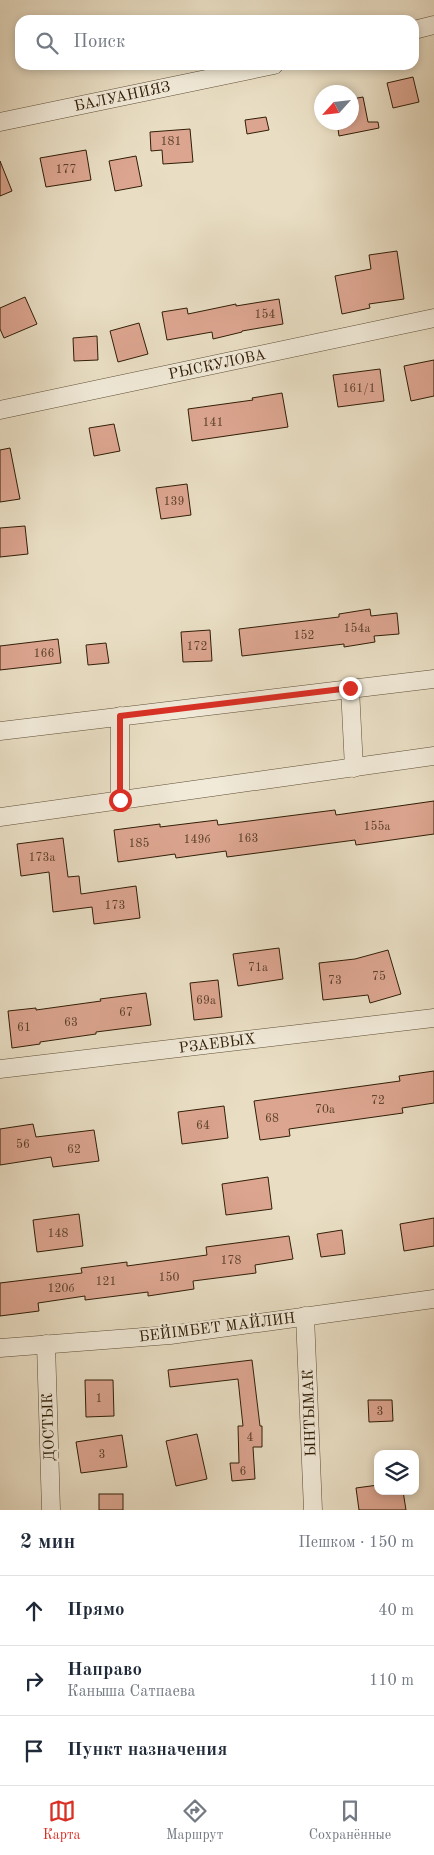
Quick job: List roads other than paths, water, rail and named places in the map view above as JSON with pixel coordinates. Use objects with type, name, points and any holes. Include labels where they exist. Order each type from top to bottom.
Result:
[{"type":"street","points":[[419,29],[434,25]]},
{"type":"street","name":"БАЛУАНИЯЗ","points":[[0,122],[250,70]]},
{"type":"street","name":"РЫСКУЛОВА","points":[[0,410],[434,318]]},
{"type":"street","points":[[0,731],[434,679]]},
{"type":"street","points":[[350,688],[354,768]]},
{"type":"street","points":[[120,716],[120,800]]},
{"type":"street","points":[[0,817],[434,756]]},
{"type":"street","name":"РЗАЕВЫХ","points":[[0,1068],[434,1018]]},
{"type":"street","name":"БЕЙІМБЕТ МАЙЛИН","points":[[0,1348],[170,1335],[434,1299]]},
{"type":"street","name":"ЫНТЫМАК","points":[[305,1316],[312,1510]]},
{"type":"street","name":"ДОСТЫК","points":[[46,1344],[51,1510]]}]
